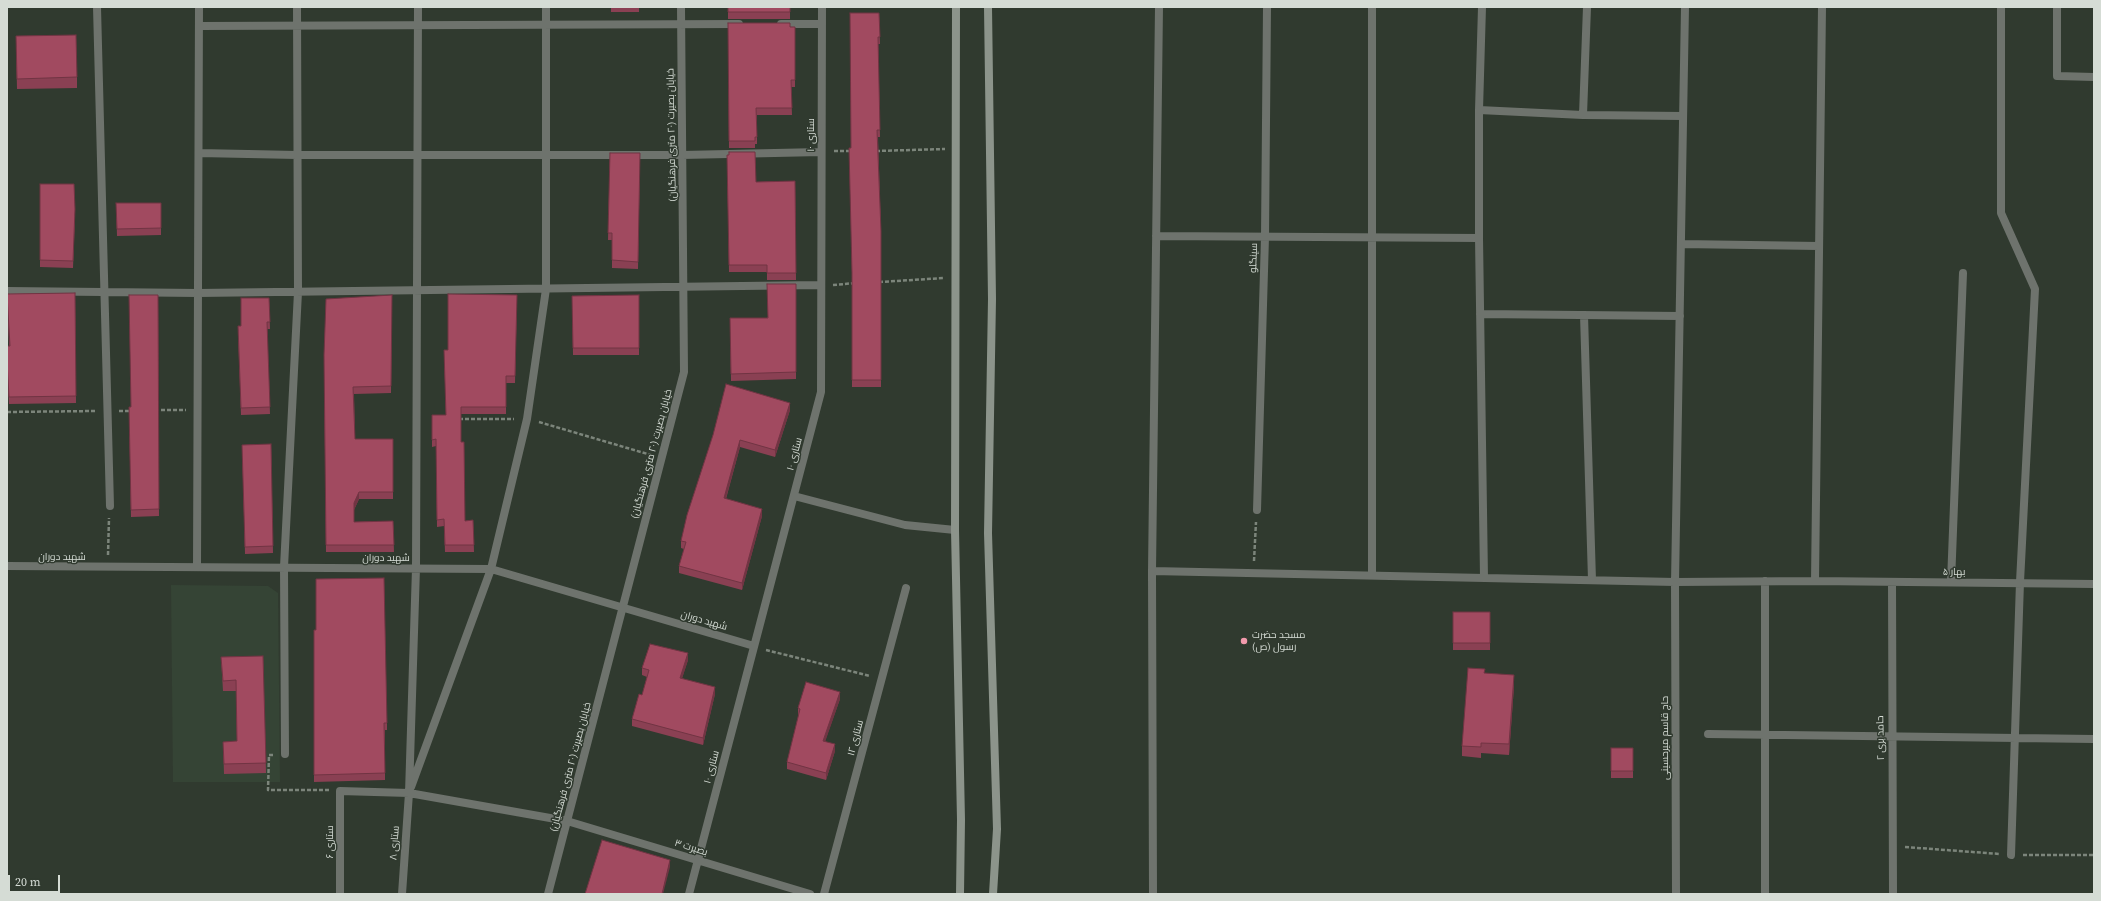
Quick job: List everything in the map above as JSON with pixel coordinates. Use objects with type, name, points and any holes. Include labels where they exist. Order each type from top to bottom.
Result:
[{"type":"street","points":[[97,7],[110,506]]},
{"type":"street","points":[[197,567],[200,26],[198,7]]},
{"type":"street","points":[[285,754],[284,567],[298,292],[297,7]]},
{"type":"street","points":[[409,793],[416,568],[418,7]]},
{"type":"street","points":[[409,793],[491,569],[527,419],[546,289],[546,7]]},
{"type":"street","name":"خیابان بصیرت (۲۰ متری فرهنگیان)","points":[[548,894],[684,372],[681,7]]},
{"type":"street","name":"ستاری ۱۰","points":[[689,894],[821,392],[820,285],[822,7]]},
{"type":"street","points":[[956,7],[955,530],[960,894]]},
{"type":"street","points":[[988,7],[992,299],[988,533],[997,829],[993,894]]},
{"type":"street","points":[[1153,894],[1152,571],[1159,7]]},
{"type":"street","name":"سینگلو","points":[[1257,510],[1265,237],[1267,7]]},
{"type":"street","points":[[1372,7],[1372,575]]},
{"type":"street","points":[[1482,7],[1479,110],[1479,238],[1484,577]]},
{"type":"street","points":[[1583,115],[1587,7]]},
{"type":"street","name":"حاج قاسم میرحسینی","points":[[1676,894],[1675,582],[1685,7]]},
{"type":"street","points":[[1815,581],[1822,7]]},
{"type":"street","points":[[2001,7],[2001,213],[2035,289],[2020,582],[2011,854]]},
{"type":"street","points":[[2057,7],[2057,76],[2094,77]]},
{"type":"street","points":[[200,26],[752,24]]},
{"type":"street","points":[[775,24],[822,24]]},
{"type":"street","points":[[1479,110],[1583,115],[1683,116]]},
{"type":"street","points":[[199,153],[297,155],[546,155],[821,152]]},
{"type":"street","points":[[1156,236],[1372,239],[1479,238]]},
{"type":"street","points":[[1681,244],[1819,246]]},
{"type":"street","points":[[1951,582],[1963,273]]},
{"type":"street","points":[[7,291],[198,294],[820,285]]},
{"type":"street","points":[[1480,314],[1680,316]]},
{"type":"street","points":[[1584,315],[1592,580]]},
{"type":"street","points":[[794,496],[905,525],[955,530]]},
{"type":"street","name":"شهید دوران","points":[[7,566],[491,569],[754,646]]},
{"type":"street","name":"بهار ۵","points":[[1152,571],[1675,582],[1815,581],[2020,582],[2094,584]]},
{"type":"street","points":[[1765,581],[1765,894]]},
{"type":"street","name":"حامد بری ۲","points":[[1892,582],[1891,736],[1894,846],[1893,894]]},
{"type":"street","name":"ستاری ۱۲","points":[[824,894],[906,588]]},
{"type":"street","points":[[1708,734],[2094,738]]},
{"type":"street","name":"بصیرت ۳","points":[[340,790],[409,793],[567,821],[810,894]]},
{"type":"street","name":"ستاری ۶","points":[[340,790],[340,894]]},
{"type":"street","name":"ستاری ۸","points":[[402,894],[409,793]]},
{"type":"path","points":[[869,151],[956,149]]},
{"type":"path","points":[[821,152],[853,151]]},
{"type":"path","points":[[876,282],[956,277]]},
{"type":"path","points":[[820,285],[860,283]]},
{"type":"path","points":[[456,419],[527,419],[662,458]]},
{"type":"path","points":[[108,567],[110,506]]},
{"type":"path","points":[[1254,573],[1257,510]]},
{"type":"path","points":[[754,646],[882,679]]},
{"type":"path","points":[[285,754],[269,755],[268,790],[340,790]]},
{"type":"path","points":[[1894,846],[2011,854],[2094,855]]},
{"type":"shaded area","points":[[171,585],[268,586],[278,593],[280,782],[173,782]]},
{"type":"building","points":[[728,7],[790,7],[790,12],[728,12]]},
{"type":"building","points":[[850,13],[879,13],[880,37],[878,37],[880,130],[877,130],[881,231],[881,380],[852,380],[852,273],[849,148],[851,148]]},
{"type":"building","points":[[728,23],[790,23],[790,27],[795,27],[795,80],[791,80],[792,108],[756,108],[757,137],[755,137],[755,141],[729,141]]},
{"type":"building","points":[[76,35],[77,77],[17,79],[16,36]]},
{"type":"building","points":[[729,152],[755,152],[756,182],[795,181],[796,273],[767,273],[767,265],[729,265],[727,155],[729,155]]},
{"type":"building","points":[[610,153],[640,153],[638,262],[612,260],[612,233],[608,233]]},
{"type":"building","points":[[40,184],[74,184],[75,209],[73,261],[40,260]]},
{"type":"building","points":[[116,203],[161,203],[161,228],[117,229]]},
{"type":"building","points":[[767,284],[796,284],[796,372],[731,374],[730,318],[768,318]]},
{"type":"building","points":[[75,293],[76,396],[9,397],[7,346],[10,346],[7,294]]},
{"type":"building","points":[[448,294],[517,295],[515,376],[506,376],[506,407],[461,407],[461,442],[464,442],[465,521],[473,520],[474,545],[445,545],[444,519],[437,520],[436,439],[432,440],[432,415],[446,415],[444,350],[448,350]]},
{"type":"building","points":[[129,295],[158,295],[159,509],[131,510]]},
{"type":"building","points":[[392,295],[391,386],[353,387],[355,439],[393,439],[393,492],[359,492],[354,503],[354,522],[393,521],[394,545],[326,545],[324,355],[326,299]]},
{"type":"building","points":[[639,295],[639,348],[573,348],[572,296]]},
{"type":"building","points":[[241,298],[269,298],[270,322],[267,322],[270,407],[241,408],[238,326],[241,326]]},
{"type":"building","points":[[726,384],[790,403],[775,450],[740,440],[724,498],[762,509],[742,583],[679,566],[686,542],[681,541],[687,515],[713,435]]},
{"type":"building","points":[[271,444],[273,546],[245,547],[242,445]]},
{"type":"building","points":[[384,578],[387,723],[384,723],[385,773],[314,775],[314,630],[316,630],[316,579]]},
{"type":"building","points":[[1453,612],[1490,612],[1490,643],[1453,643]]},
{"type":"building","points":[[650,644],[688,653],[680,678],[715,687],[703,738],[632,719],[639,694],[642,695],[649,670],[642,668]]},
{"type":"building","points":[[263,656],[266,763],[224,764],[223,742],[237,741],[236,680],[223,681],[221,657]]},
{"type":"building","points":[[1468,668],[1485,669],[1484,673],[1514,675],[1509,744],[1481,743],[1481,747],[1462,746]]},
{"type":"building","points":[[806,682],[840,692],[823,741],[835,744],[826,773],[787,762],[800,709],[798,708]]},
{"type":"building","points":[[1611,748],[1633,748],[1633,771],[1611,771]]},
{"type":"building","points":[[602,840],[670,860],[662,894],[585,894]]},
{"type":"place","name":"مسجد حضرت رسول (ص)","points":[[1244,641]]}]
